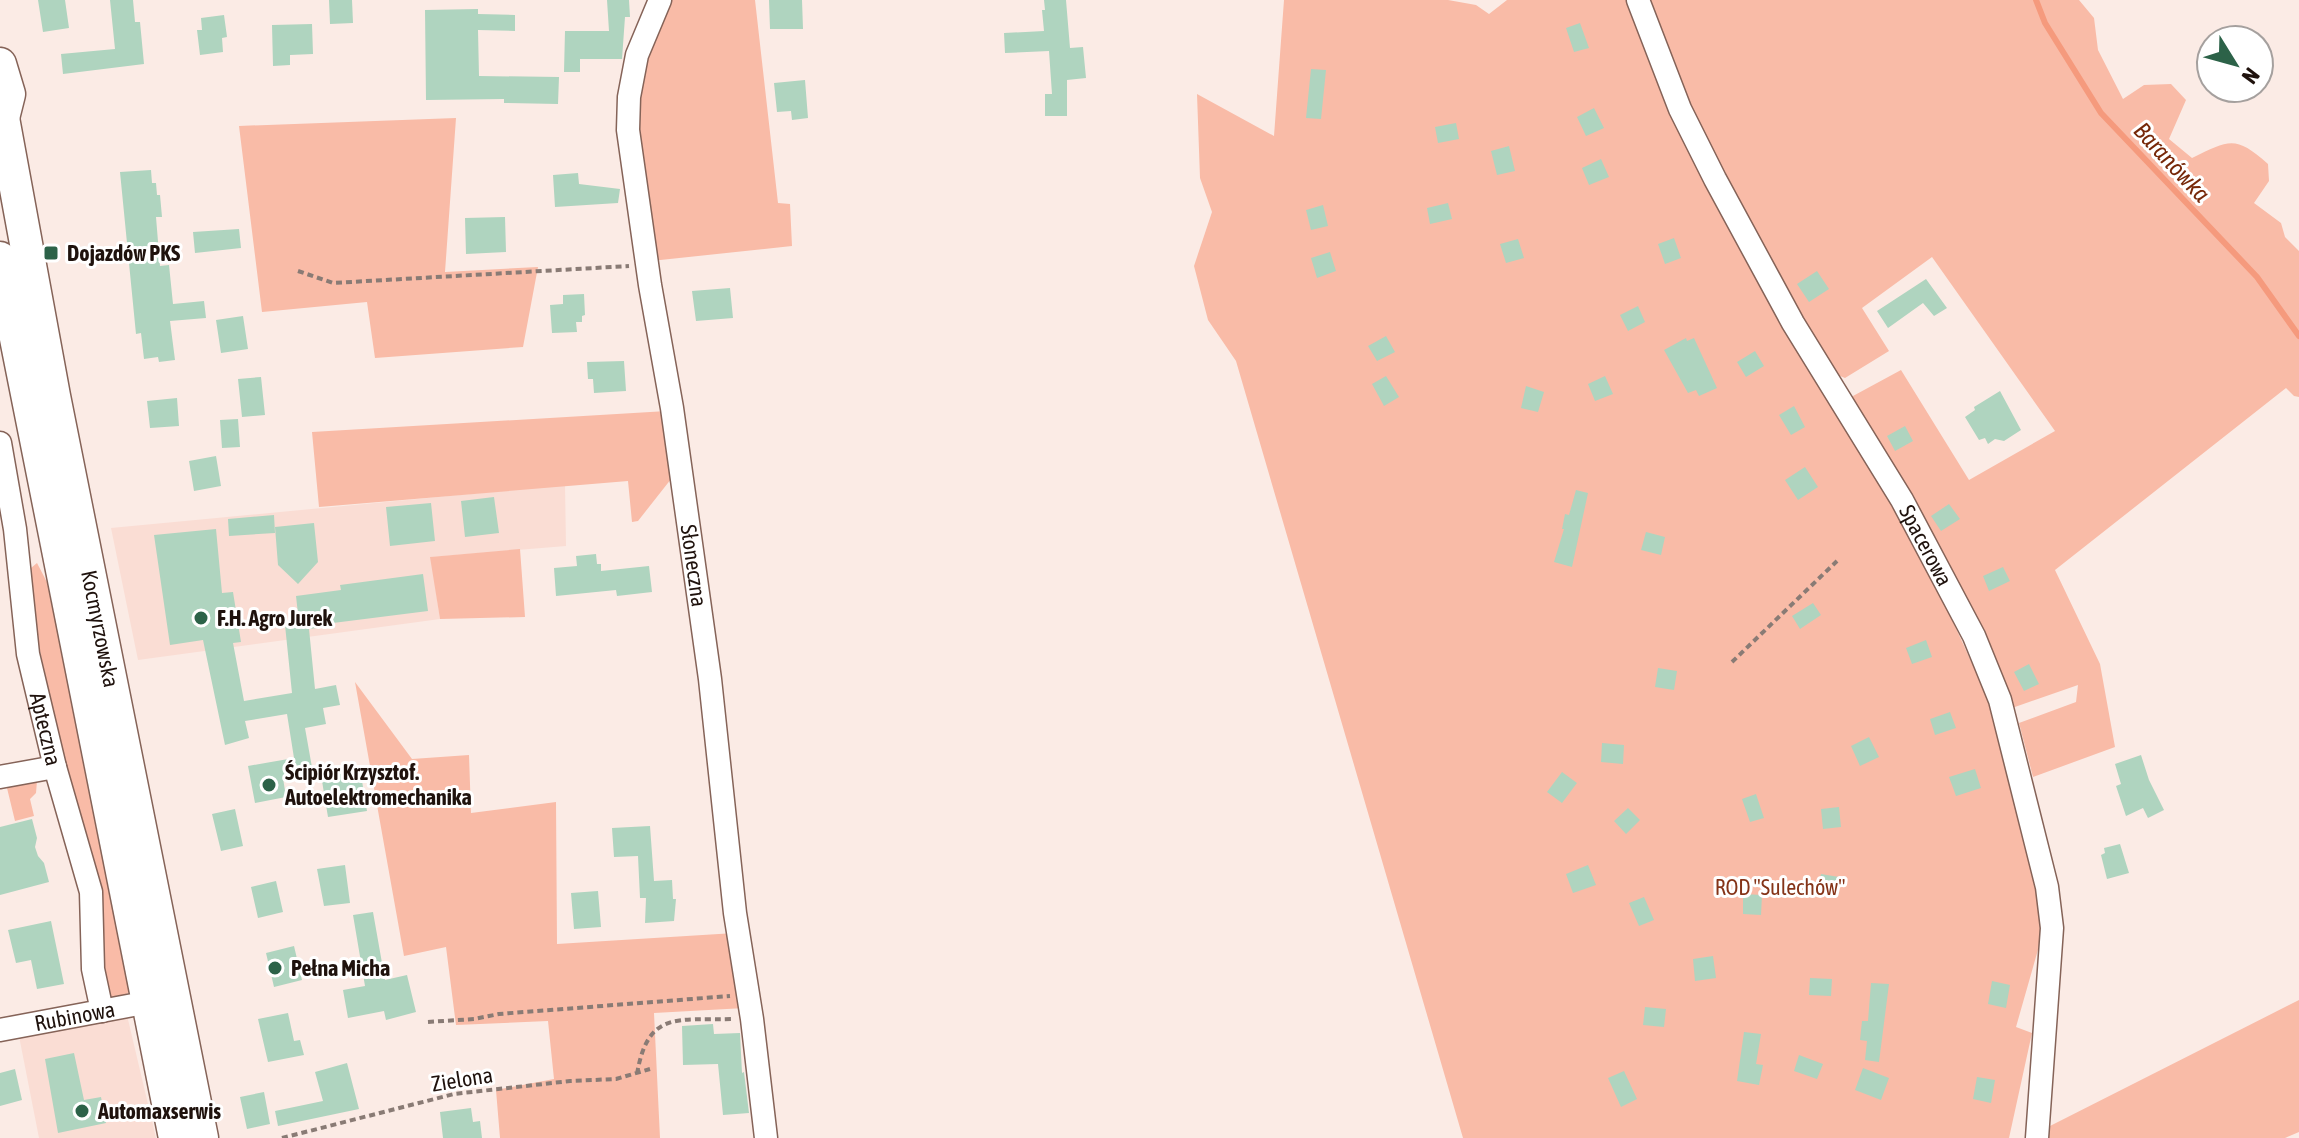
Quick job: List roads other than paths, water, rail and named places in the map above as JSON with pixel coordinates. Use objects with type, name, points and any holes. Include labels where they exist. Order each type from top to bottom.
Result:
[{"type":"main road","name":"Kocmyrzowska","points":[[0,64],[9,94],[2,119],[54,396],[202,1138]]},
{"type":"main road","name":"Kocmyrzowska","points":[[0,258],[175,1138]]},
{"type":"street","name":"Słoneczna","points":[[660,0],[637,55],[629,97],[628,130],[701,608],[724,788],[735,913],[766,1138]]},
{"type":"street","name":"Spacerowa","points":[[1638,0],[1680,109],[1715,179],[1793,323],[1916,526],[1974,636],[2000,700],[2047,887],[2052,928],[2037,1138]]},
{"type":"street","name":"Apteczna","points":[[0,443],[7,529],[28,654],[55,767],[91,892],[93,969],[102,1011]]},
{"type":"street","points":[[0,777],[55,767]]},
{"type":"street","name":"Rubinowa","points":[[0,1030],[149,1002]]},
{"type":"waterway","name":"Baranówka","points":[[2036,0],[2045,23],[2101,113],[2257,277],[2299,336]]},
{"type":"place","name":"Dojazdów PKS","points":[[51,253]]},
{"type":"place","name":"F.H. Agro Jurek","points":[[201,618]]},
{"type":"place","name":"Ścipiór Krzysztof. Autoelektromechanika","points":[[269,785]]},
{"type":"place","name":"Pełna Micha","points":[[275,968]]},
{"type":"place","name":"Automaxserwis","points":[[82,1111]]},
{"type":"park label","name":"ROD \"Sulechów\"","points":[[1780,887]]}]
